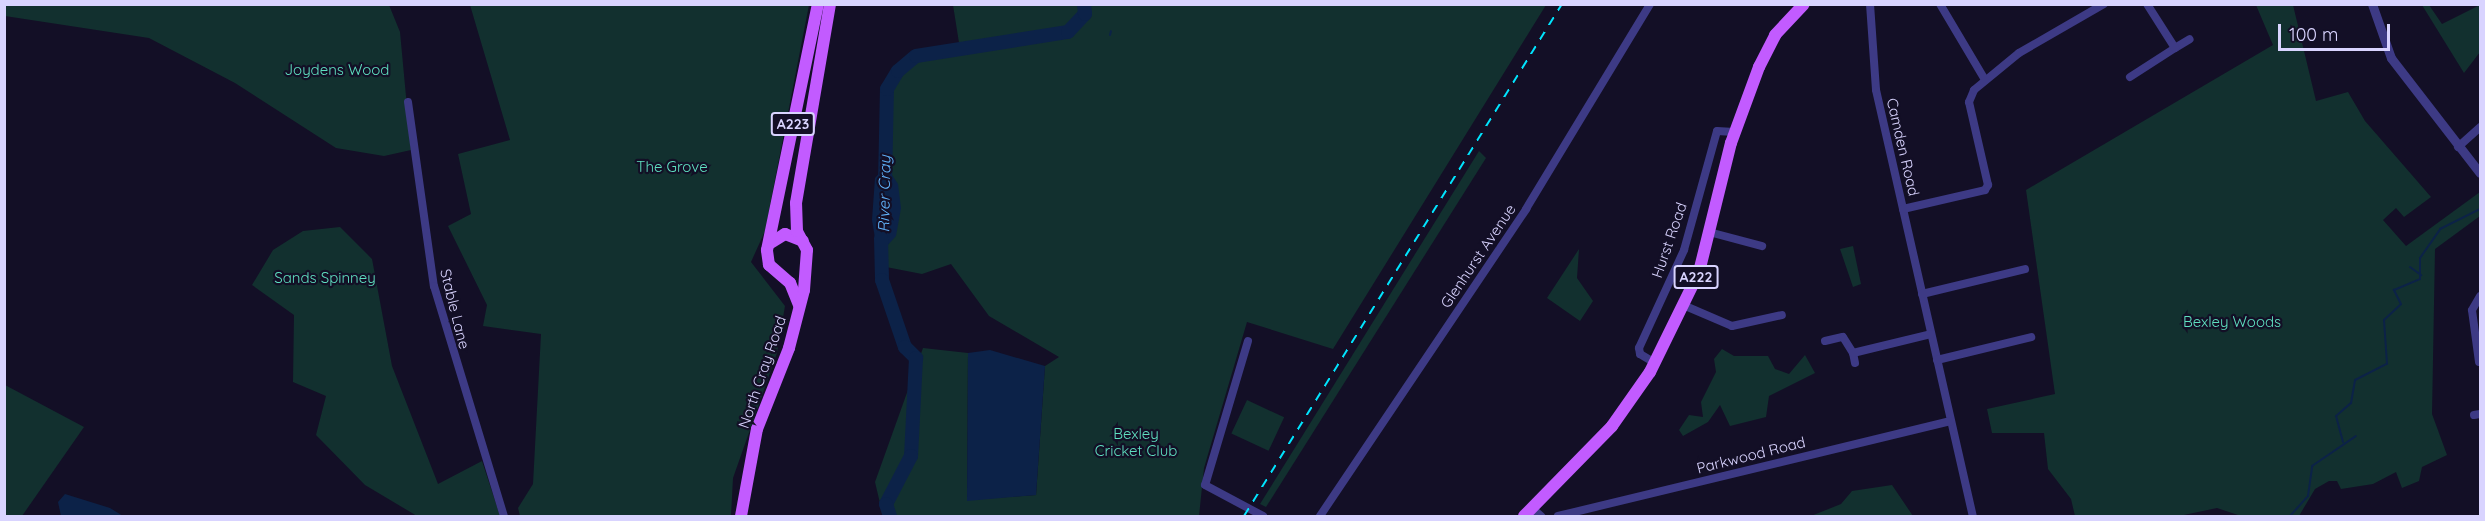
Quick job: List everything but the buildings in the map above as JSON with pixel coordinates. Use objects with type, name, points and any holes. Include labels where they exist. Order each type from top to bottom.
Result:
[{"type":"main road","name":"A223","points":[[800,309],[790,283],[777,272],[766,257],[818,4]]},
{"type":"main road","name":"A223","points":[[800,309],[805,266],[796,203],[830,4]]},
{"type":"main road","name":"A222","points":[[1533,514],[1612,426],[1655,363],[1683,305],[1709,232],[1734,132],[1773,39],[1804,4]]},
{"type":"main road","points":[[769,244],[785,234],[803,241]]},
{"type":"main road","points":[[777,272],[795,273],[805,266]]},
{"type":"main road","name":"North Cray Road","points":[[741,516],[757,429],[800,309]]},
{"type":"street","name":"Glenhurst Avenue","points":[[1320,516],[1526,209],[1650,4]]},
{"type":"street","points":[[1940,4],[1984,78]]},
{"type":"street","points":[[1903,209],[1985,190],[1988,185],[1970,102],[1984,78],[2056,28],[2104,4]]},
{"type":"street","points":[[2147,4],[2175,48]]},
{"type":"street","points":[[2372,4],[2391,58],[2458,147],[2481,173]]},
{"type":"street","name":"Camden Road","points":[[1871,5],[1876,90],[1973,516]]},
{"type":"street","points":[[2130,76],[2190,39]]},
{"type":"street","name":"Stable Lane","points":[[408,102],[434,286],[504,516]]},
{"type":"street","points":[[2458,147],[2481,127]]},
{"type":"street","name":"Hurst Road","points":[[1655,363],[1640,354],[1640,348],[1684,250],[1717,131],[1734,132]]},
{"type":"street","points":[[1709,232],[1762,246]]},
{"type":"street","points":[[1922,294],[2025,269]]},
{"type":"street","points":[[2479,362],[2472,310],[2481,296]]},
{"type":"street","points":[[1683,305],[1732,326],[1782,315]]},
{"type":"street","points":[[1853,353],[1931,334]]},
{"type":"street","points":[[1825,341],[1843,337],[1853,353],[1855,363]]},
{"type":"street","points":[[1936,360],[2031,337]]},
{"type":"street","points":[[1248,341],[1236,388],[1205,485],[1263,516]]},
{"type":"street","name":"Parkwood Road","points":[[1560,516],[1951,421]]},
{"type":"green space","name":"Joydens Wood","points":[[4,5],[389,5],[400,32],[411,150],[384,156],[336,148],[235,83],[149,38],[5,16]]},
{"type":"green space","name":"The Grove","points":[[470,5],[809,5],[765,231],[751,262],[785,306],[777,353],[733,478],[731,516],[520,516],[518,508],[533,484],[541,334],[483,326],[487,305],[448,226],[471,214],[458,154],[510,140]]},
{"type":"green space","name":"Bexley Cricket Club","points":[[953,5],[1546,5],[1333,349],[1247,322],[1204,468],[1199,516],[883,516],[875,482],[923,348],[968,353],[967,500],[1036,495],[1045,366],[1059,357],[989,316],[951,264],[922,274],[881,266],[887,89],[916,56],[960,49]]},
{"type":"green space","name":"Bexley Woods","points":[[2256,5],[2293,5],[2316,101],[2348,92],[2365,121],[2431,197],[2404,217],[2396,208],[2383,220],[2406,246],[2480,192],[2480,216],[2435,249],[2432,414],[2447,455],[2422,467],[2419,481],[2402,488],[2396,472],[2373,484],[2341,489],[2337,481],[2329,481],[2315,489],[2299,516],[2241,516],[2217,508],[2179,516],[2075,516],[2071,499],[2048,469],[2044,433],[1992,433],[1987,409],[2055,394],[2026,190],[2273,45]]},
{"type":"green space","points":[[2422,5],[2429,5],[2442,24],[2480,5],[2480,52],[2464,73]]},
{"type":"green space","points":[[1479,151],[1486,158],[1266,507],[1260,504]]},
{"type":"green space","name":"Sands Spinney","points":[[340,227],[372,259],[392,366],[438,484],[482,461],[500,516],[417,516],[365,485],[316,435],[326,396],[293,382],[294,315],[252,285],[273,250],[303,231]]},
{"type":"green space","points":[[1853,246],[1861,284],[1853,287],[1840,249]]},
{"type":"green space","points":[[1579,249],[1577,278],[1593,301],[1580,321],[1547,298]]},
{"type":"green space","points":[[1722,349],[1734,356],[1768,356],[1775,369],[1789,374],[1805,355],[1815,373],[1769,396],[1766,417],[1730,426],[1720,405],[1708,422],[1683,436],[1679,430],[1689,415],[1703,417],[1701,402],[1716,372],[1714,359]]},
{"type":"green space","points":[[5,385],[84,427],[22,516],[5,516]]},
{"type":"green space","points":[[1247,400],[1284,417],[1269,451],[1231,434]]},
{"type":"green space","points":[[1892,485],[1913,516],[1811,516],[1841,504],[1852,491]]},
{"type":"water","points":[[886,166],[898,184],[901,208],[896,236],[878,256],[872,220],[875,178]]},
{"type":"water","points":[[990,350],[1045,366],[1036,495],[967,501],[968,353]]},
{"type":"water","points":[[65,494],[110,508],[123,516],[61,516],[58,502]]},
{"type":"waterway","name":"River Cray","points":[[885,183],[887,89],[898,71],[916,56],[1068,32],[1085,14],[1084,4]]},
{"type":"waterway","points":[[1110,35],[1111,31]]},
{"type":"waterway","points":[[2343,442],[2336,416],[2351,403],[2355,380],[2387,364],[2384,320],[2401,304],[2394,290],[2420,279],[2420,258],[2440,229],[2480,209]]},
{"type":"waterway","name":"River Cray","points":[[881,238],[882,280],[905,347],[916,358],[911,456],[886,504],[890,516]]},
{"type":"waterway","points":[[2410,267],[2421,275]]},
{"type":"waterway","points":[[2290,516],[2308,496],[2312,466],[2356,436]]},
{"type":"railway","points":[[1244,516],[1562,4]]}]
